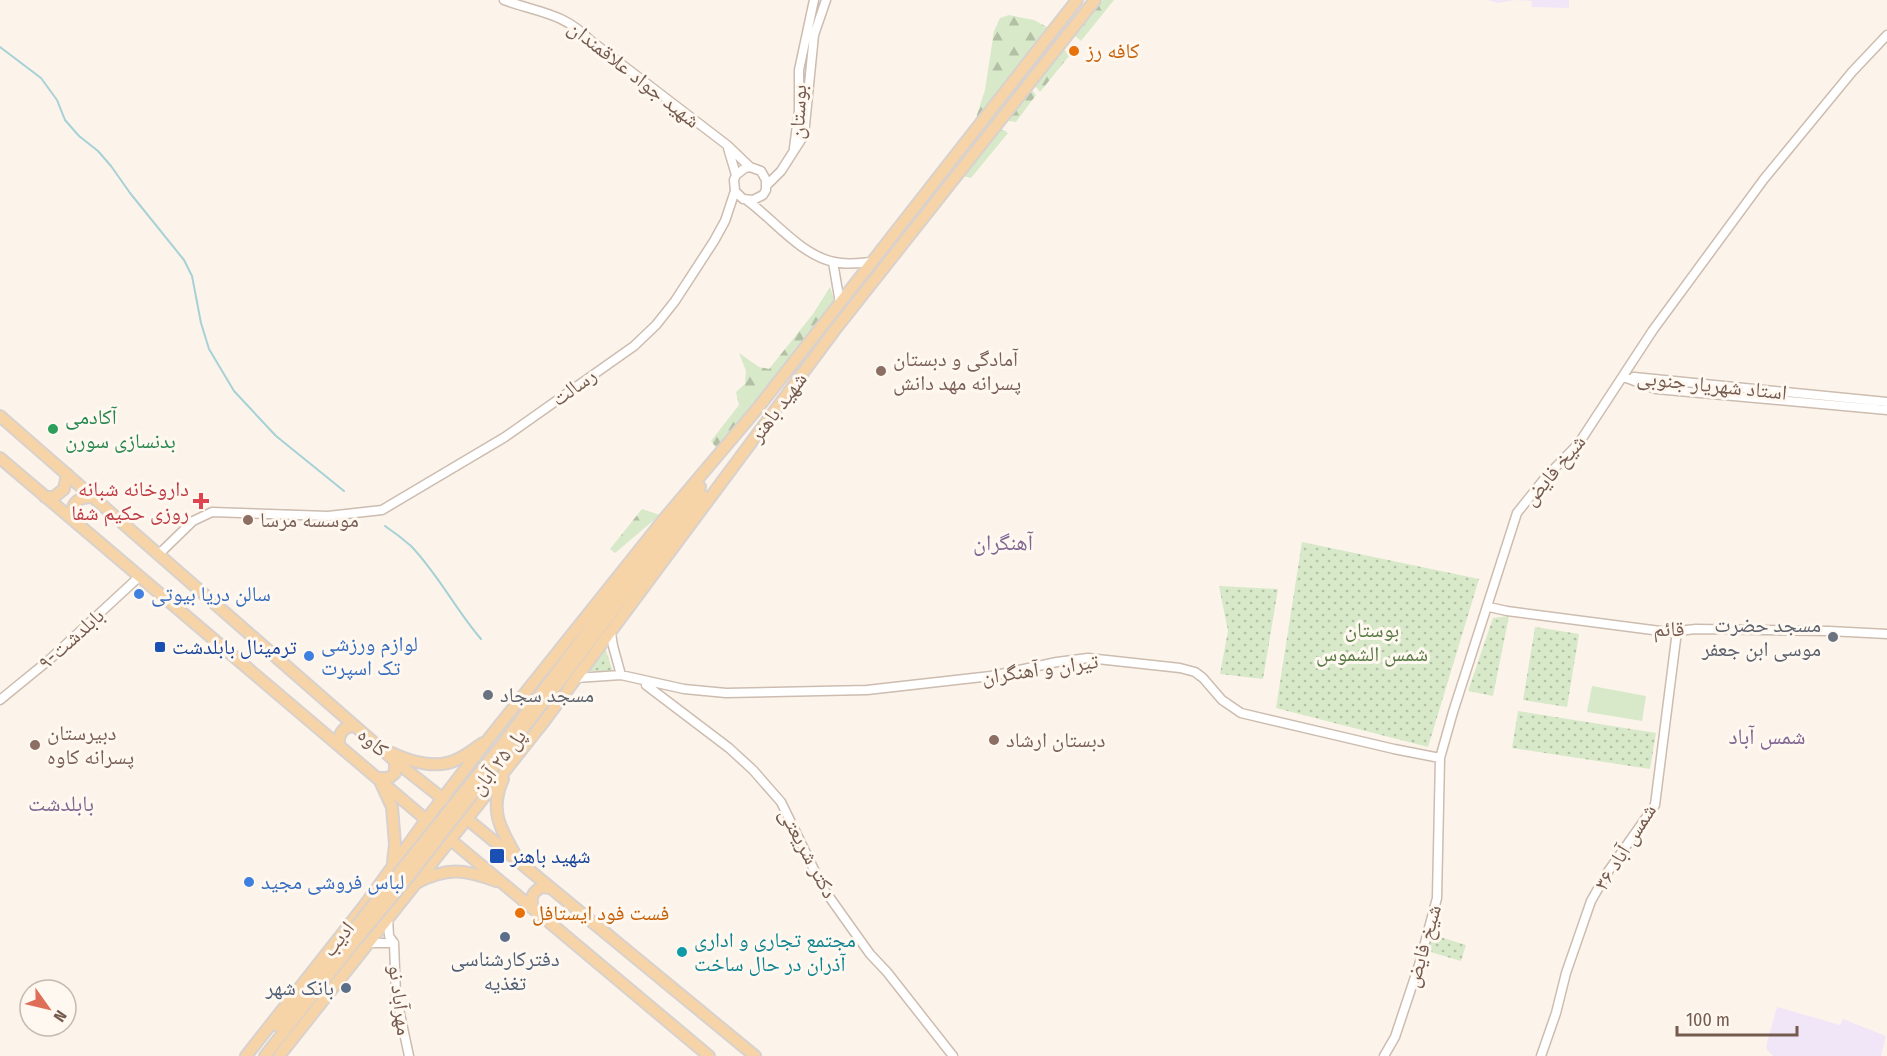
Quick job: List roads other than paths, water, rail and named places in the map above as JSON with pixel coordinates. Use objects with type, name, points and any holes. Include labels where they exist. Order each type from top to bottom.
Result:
[{"type":"main road","points":[[1078,0],[1072,14],[1075,19],[1082,16]]},
{"type":"main road","name":"شهید باهنر","points":[[426,820],[664,519],[757,410],[1078,0]]},
{"type":"main road","name":"شهید باهنر","points":[[450,839],[611,633],[834,331],[1095,0]]},
{"type":"main road","name":"پل ۲۵ آبان","points":[[350,934],[500,747],[661,534],[725,457],[757,410]]},
{"type":"main road","name":"کاوه","points":[[0,416],[395,761],[755,1056]]},
{"type":"main road","name":"پل ۲۵ آبان","points":[[265,1056],[507,753],[668,538],[753,440]]},
{"type":"main road","name":"کاوه","points":[[0,458],[426,820],[709,1056]]},
{"type":"main road","points":[[45,497],[54,497],[64,489],[67,474]]},
{"type":"main road","points":[[72,519],[71,510],[76,502],[82,497],[93,497]]},
{"type":"main road","points":[[514,709],[514,719],[519,726],[528,728],[542,724]]},
{"type":"main road","points":[[339,745],[339,736],[342,731],[346,727],[355,726]]},
{"type":"main road","points":[[377,745],[406,760],[439,765],[457,760],[490,738]]},
{"type":"main road","points":[[391,867],[395,844],[392,807],[378,778],[389,778],[395,773],[395,761]]},
{"type":"main road","points":[[509,766],[498,790],[496,808],[500,827],[521,864]]},
{"type":"main road","name":"ادیب","points":[[246,1056],[364,906],[426,820]]},
{"type":"main road","name":"ادیب","points":[[279,1056],[450,839]]},
{"type":"main road","points":[[413,884],[439,872],[458,870],[504,884]]},
{"type":"main road","points":[[533,909],[531,900],[534,894],[543,887],[550,888]]},
{"type":"main road","points":[[364,906],[376,900],[385,903],[388,918]]},
{"type":"main road","name":"ادیب","points":[[254,1056],[350,934]]},
{"type":"street","name":"شهید جواد علاقمندان","points":[[504,0],[547,13],[576,27],[727,145],[750,167],[760,171],[781,171]]},
{"type":"street","name":"بوستان","points":[[794,149],[799,110],[800,65],[814,0]]},
{"type":"street","name":"بوستان","points":[[794,149],[804,135],[814,35],[826,0]]},
{"type":"street","name":"شیخ فایض","points":[[1384,1056],[1395,1037],[1430,929],[1437,898],[1440,758],[1517,513],[1545,478],[1579,443],[1666,312],[1764,179],[1860,63],[1887,35]]},
{"type":"street","points":[[727,145],[736,175]]},
{"type":"street","points":[[769,217],[763,195],[767,185],[781,171],[794,149]]},
{"type":"street","points":[[725,221],[735,191],[736,175],[750,167]]},
{"type":"street","points":[[760,171],[767,185]]},
{"type":"street","points":[[735,191],[804,248],[833,262],[850,264],[872,262]]},
{"type":"street","points":[[725,221],[745,200],[753,200],[763,195]]},
{"type":"street","name":"رسالت","points":[[159,554],[193,521],[212,512],[328,516],[382,510],[505,437],[634,346],[656,325],[675,301],[725,221]]},
{"type":"street","points":[[833,262],[840,303]]},
{"type":"street","name":"استاد شهریار جنوبی","points":[[1624,376],[1887,402]]},
{"type":"street","name":"استاد شهریار جنوبی","points":[[1624,376],[1656,389],[1887,410]]},
{"type":"street","name":"۹-بابلدشت","points":[[0,700],[49,660],[140,576]]},
{"type":"street","name":"قائم","points":[[1489,607],[1668,632],[1696,629],[1887,634]]},
{"type":"street","name":"شمس آباد ۳۶","points":[[1540,1056],[1591,901],[1655,805],[1677,631]]},
{"type":"street","points":[[611,633],[621,675]]},
{"type":"street","name":"تیران و آهنگران","points":[[576,678],[621,675],[684,689],[726,693],[807,693],[867,690],[991,676],[1088,658],[1117,660],[1195,672],[1222,700],[1241,713],[1440,758]]},
{"type":"street","name":"دکتر شریعتی","points":[[635,678],[655,690],[729,748],[753,770],[781,802],[824,888],[844,919],[953,1056]]},
{"type":"street","name":"مهرآباد نو","points":[[388,918],[389,936],[394,943],[396,995],[409,1056]]},
{"type":"street","points":[[367,943],[394,943]]},
{"type":"waterway","points":[[0,47],[41,78],[57,100],[65,120],[111,166],[184,260],[192,276],[201,323],[209,349],[234,391],[276,436],[344,491]]},
{"type":"waterway","points":[[385,526],[411,546],[421,557],[481,639]]},
{"type":"place","name":"کافه رز","points":[[1074,51]]},
{"type":"place","name":"آمادگی و دبستان پسرانه مهد دانش","points":[[881,371]]},
{"type":"place","name":"آکادمی بدنسازی سورن","points":[[53,429]]},
{"type":"place","name":"داروخانه شبانه‌ روزی حکیم شفا","points":[[201,501]]},
{"type":"place","name":"موسسه مرسا","points":[[248,520]]},
{"type":"place","name":"سالن دریا بیوتی","points":[[139,594]]},
{"type":"place","name":"مسجد حضرت موسی ابن جعفر","points":[[1833,637]]},
{"type":"place","name":"ترمینال بابلدشت","points":[[160,647]]},
{"type":"place","name":"لوازم ورزشی تک اسپرت","points":[[309,656]]},
{"type":"place","name":"مسجد سجاد","points":[[488,695]]},
{"type":"place","name":"دبستان ارشاد","points":[[994,740]]},
{"type":"place","name":"دبیرستان پسرانه کاوه","points":[[35,745]]},
{"type":"place","name":"شهید باهنر","points":[[497,856]]},
{"type":"place","name":"لباس فروشی مجید","points":[[249,882]]},
{"type":"place","name":"فست فود ایستافل","points":[[520,913]]},
{"type":"place","name":"دفترکارشناسی تغذیه","points":[[505,937]]},
{"type":"place","name":"مجتمع تجاری و اداری آذران در حال ساخت","points":[[682,952]]},
{"type":"place","name":"بانک شهر","points":[[346,988]]},
{"type":"district","name":"آهنگران","points":[[1003,542]]},
{"type":"district","name":"شمس آباد","points":[[1767,736]]},
{"type":"district","name":"بابلدشت","points":[[61,803]]},
{"type":"park label","name":"بوستان شمس الشموس","points":[[1372,642]]}]
